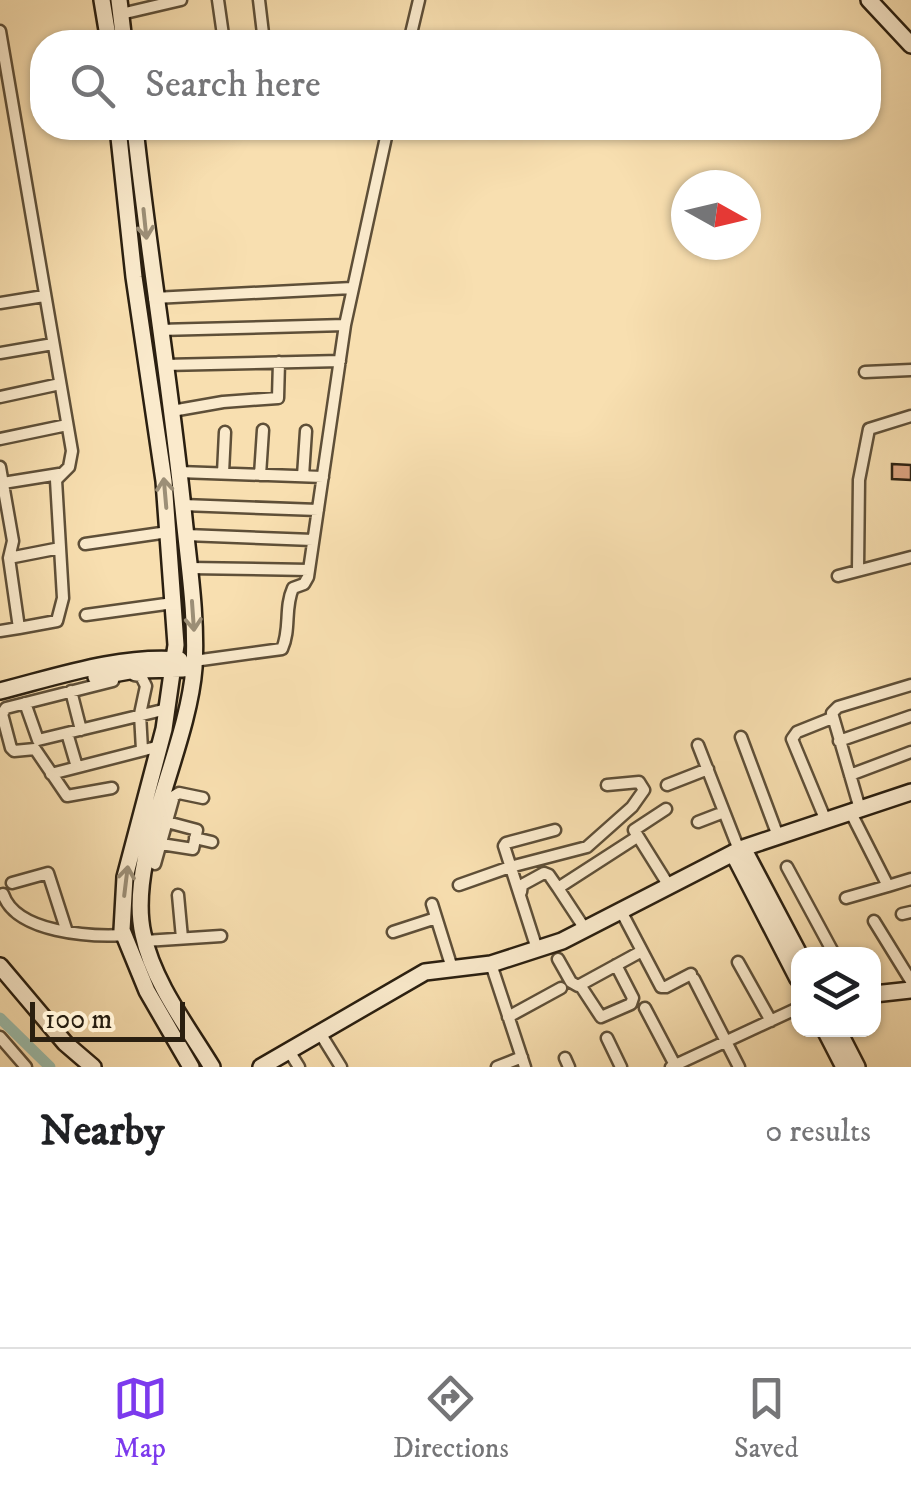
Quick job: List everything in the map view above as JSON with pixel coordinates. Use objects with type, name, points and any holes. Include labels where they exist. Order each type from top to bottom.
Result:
[{"type":"street","points":[[102,0],[107,30]]},
{"type":"street","points":[[126,6],[177,0]]},
{"type":"street","points":[[218,0],[222,30]]},
{"type":"street","points":[[258,0],[262,30]]},
{"type":"street","points":[[412,30],[419,0]]},
{"type":"street","points":[[868,0],[911,45]]},
{"type":"street","points":[[0,32],[72,460],[59,474],[3,483]]},
{"type":"street","points":[[119,140],[134,277],[164,481],[173,603],[173,664],[167,709],[125,877],[125,935],[148,991],[192,1067]]},
{"type":"street","points":[[135,140],[180,472],[194,665],[155,864]]},
{"type":"street","points":[[0,691],[128,660],[194,665],[282,649],[288,636],[292,588],[304,584],[309,570],[352,288],[385,140]]},
{"type":"street","points":[[154,298],[352,288]]},
{"type":"street","points":[[0,304],[44,296]]},
{"type":"street","points":[[159,330],[346,324]]},
{"type":"street","points":[[1,355],[53,344]]},
{"type":"street","points":[[164,365],[340,361]]},
{"type":"street","points":[[172,411],[278,398],[280,362]]},
{"type":"street","points":[[864,372],[911,370]]},
{"type":"street","points":[[0,396],[60,384]]},
{"type":"street","points":[[858,570],[859,480],[869,430],[911,416]]},
{"type":"street","points":[[0,438],[68,425]]},
{"type":"street","points":[[260,475],[263,430]]},
{"type":"street","points":[[303,476],[306,431]]},
{"type":"street","points":[[223,474],[225,432]]},
{"type":"street","points":[[0,468],[12,541],[6,584],[19,628]]},
{"type":"street","points":[[180,472],[323,477]]},
{"type":"street","points":[[0,631],[58,621],[63,598],[56,480],[59,474]]},
{"type":"street","points":[[183,505],[318,510]]},
{"type":"street","points":[[86,544],[168,532]]},
{"type":"street","points":[[186,535],[314,540]]},
{"type":"street","points":[[9,558],[60,548]]},
{"type":"street","points":[[838,576],[911,557]]},
{"type":"street","points":[[189,568],[309,570]]},
{"type":"street","points":[[86,615],[173,603]]},
{"type":"street","points":[[0,699],[173,664]]},
{"type":"street","points":[[112,788],[69,797],[35,749],[11,748],[2,714],[6,708],[140,676],[146,686],[140,714],[142,750]]},
{"type":"street","points":[[826,821],[792,740],[796,732],[832,718],[838,707],[911,685]]},
{"type":"street","points":[[71,692],[81,730]]},
{"type":"street","points":[[25,703],[38,740],[167,709]]},
{"type":"street","points":[[839,740],[911,716]]},
{"type":"street","points":[[832,718],[850,774],[856,811],[888,886]]},
{"type":"street","points":[[67,733],[77,767]]},
{"type":"street","points":[[741,737],[778,836]]},
{"type":"street","points":[[698,745],[738,850],[791,964]]},
{"type":"street","points":[[52,774],[160,746]]},
{"type":"street","points":[[850,774],[911,752]]},
{"type":"street","points":[[668,785],[708,769]]},
{"type":"street","points":[[458,885],[586,848],[632,808],[644,790],[639,782],[607,785]]},
{"type":"street","points":[[262,1067],[425,972],[490,964],[536,949],[585,930],[738,850],[911,792]]},
{"type":"street","points":[[202,798],[176,794],[141,885],[145,941],[154,968],[212,1067]]},
{"type":"street","points":[[666,809],[636,826],[637,838],[669,886]]},
{"type":"street","points":[[698,822],[724,812]]},
{"type":"street","points":[[195,828],[191,850],[162,832],[195,828]]},
{"type":"street","points":[[536,949],[504,846],[506,842],[555,830]]},
{"type":"street","points":[[195,838],[212,842]]},
{"type":"street","points":[[558,888],[637,838]]},
{"type":"street","points":[[738,850],[795,947]]},
{"type":"street","points":[[787,867],[830,947]]},
{"type":"street","points":[[12,883],[48,872],[67,932]]},
{"type":"street","points":[[527,906],[522,885],[550,875],[585,930]]},
{"type":"street","points":[[846,898],[911,879]]},
{"type":"street","points":[[4,894],[14,912],[67,932],[125,935]]},
{"type":"street","points":[[178,895],[182,938]]},
{"type":"street","points":[[432,904],[452,968]]},
{"type":"street","points":[[621,911],[660,987],[693,976],[739,1067]]},
{"type":"street","points":[[393,932],[436,918]]},
{"type":"street","points":[[874,922],[911,981]]},
{"type":"street","points":[[145,941],[221,936]]},
{"type":"street","points":[[580,985],[642,951]]},
{"type":"street","points":[[558,959],[570,982],[580,985],[600,1017],[630,1004],[633,998],[616,966]]},
{"type":"street","points":[[738,962],[770,1020]]},
{"type":"street","points":[[490,964],[524,1062],[497,1067]]},
{"type":"street","points":[[0,966],[65,1043],[92,1067]]},
{"type":"street","points":[[508,1017],[561,988]]},
{"type":"street","points":[[881,993],[911,990]]},
{"type":"street","points":[[881,1002],[911,1000]]},
{"type":"street","points":[[645,1008],[673,1066],[695,1062],[726,1042],[791,1011]]},
{"type":"street","points":[[320,1033],[341,1067]]},
{"type":"street","points":[[0,1037],[21,1065]]},
{"type":"street","points":[[828,1037],[844,1067]]},
{"type":"street","points":[[841,1037],[856,1067]]},
{"type":"street","points":[[606,1038],[622,1067]]},
{"type":"street","points":[[289,1050],[299,1067]]},
{"type":"building","points":[[892,464],[911,465],[911,480],[892,479]]},
{"type":"waterway","points":[[0,1018],[50,1067]]}]
